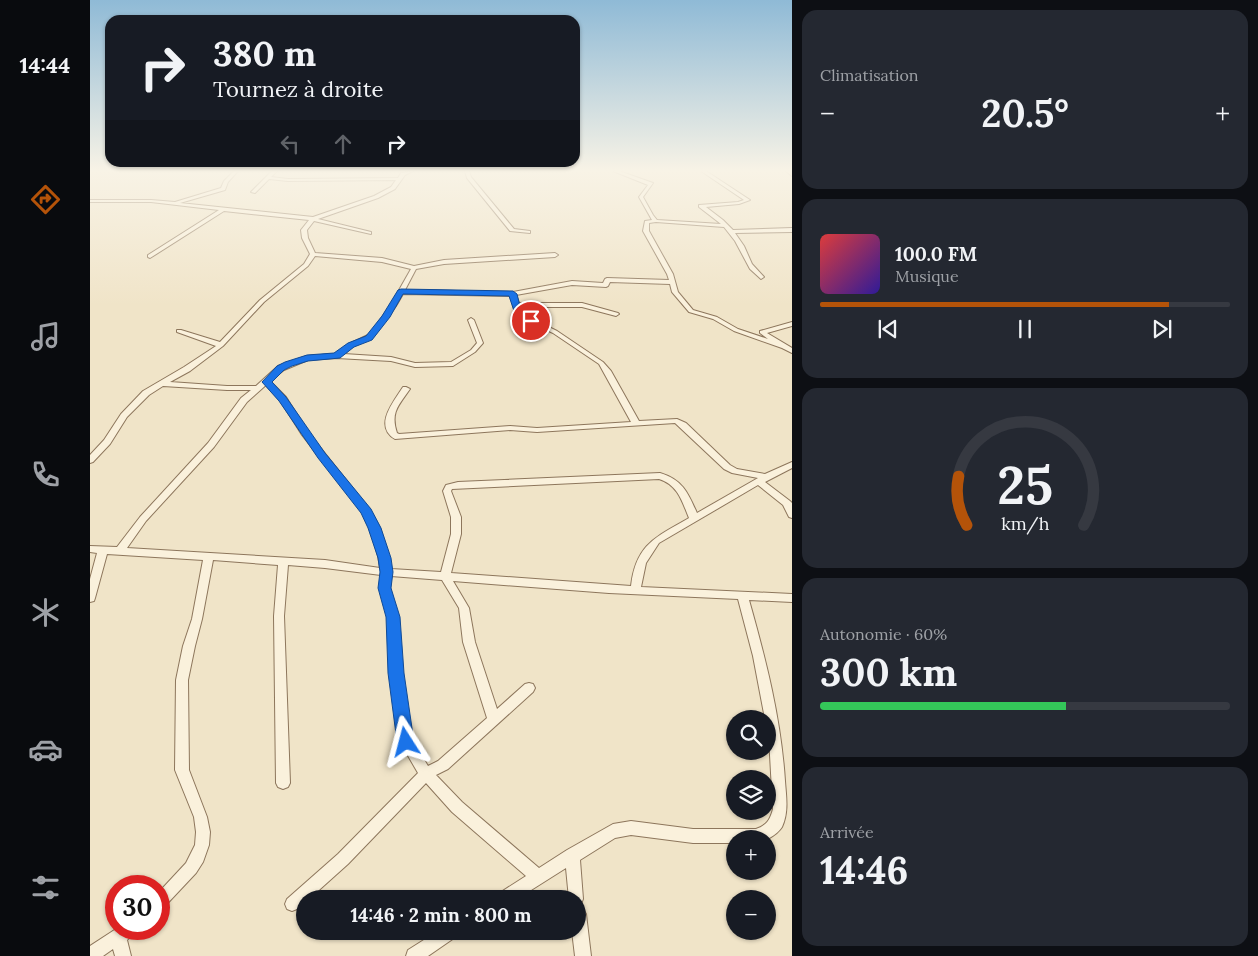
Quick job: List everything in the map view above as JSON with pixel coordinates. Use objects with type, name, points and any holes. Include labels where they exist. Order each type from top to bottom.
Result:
[{"type":"street","points":[[150,256],[213,216]]},
{"type":"street","points":[[279,216],[313,219],[368,233]]},
{"type":"street","points":[[313,254],[304,234],[307,226],[313,219],[323,216]]},
{"type":"street","points":[[500,216],[512,230],[528,232]]},
{"type":"street","points":[[651,216],[656,221]]},
{"type":"street","points":[[713,216],[739,242],[749,266],[761,277]]},
{"type":"street","points":[[725,226],[656,221],[646,222],[646,231],[670,274],[678,297],[692,311],[715,318],[754,336],[784,346]]},
{"type":"street","points":[[731,232],[792,230]]},
{"type":"street","points":[[313,254],[382,260],[414,268],[444,262],[555,255]]},
{"type":"street","points":[[90,460],[107,442],[124,416],[146,393],[163,384],[221,345],[262,301],[306,265],[313,254]]},
{"type":"street","points":[[337,356],[351,345],[372,335],[401,292],[414,268]]},
{"type":"street","points":[[401,292],[513,294],[572,284],[606,284],[606,280],[672,282]]},
{"type":"street","points":[[513,294],[519,315],[555,332],[601,363],[636,422]]},
{"type":"street","points":[[516,305],[582,305],[616,314]]},
{"type":"street","points":[[120,550],[143,519],[211,445],[244,400],[281,368],[307,358],[337,356],[391,359],[415,365],[453,364],[480,343],[471,320]]},
{"type":"street","points":[[790,324],[762,332],[792,352]]},
{"type":"street","points":[[179,331],[221,345]]},
{"type":"street","points":[[267,382],[283,399],[310,441],[367,512],[384,558],[386,572],[385,588],[393,617],[396,673],[406,742],[426,774],[457,807],[538,877]]},
{"type":"street","points":[[163,384],[259,388]]},
{"type":"street","points":[[406,389],[388,416],[388,423],[393,434],[398,437],[510,428],[537,430],[636,422],[677,421],[684,425],[727,467],[762,479],[788,502],[792,515]]},
{"type":"street","points":[[636,590],[638,568],[656,541],[762,479],[792,465]]},
{"type":"street","points":[[494,720],[469,642],[464,608],[445,576],[456,534],[456,517],[447,491],[449,487],[458,485],[660,476],[675,481],[694,518]]},
{"type":"street","points":[[90,549],[283,561],[386,572],[636,590],[792,598]]},
{"type":"street","points":[[90,598],[103,549]]},
{"type":"street","points":[[170,890],[191,868],[203,847],[202,826],[194,799],[185,785],[182,770],[182,680],[197,619],[208,556]]},
{"type":"street","points":[[283,561],[280,616],[283,783]]},
{"type":"street","points":[[517,890],[613,830],[630,828],[693,836],[756,836],[767,832],[776,824],[780,809],[778,770],[770,708],[759,656],[742,595]]},
{"type":"street","points":[[292,904],[343,858],[426,774],[443,766],[529,688]]},
{"type":"street","points":[[572,855],[575,890]]},
{"type":"street","points":[[90,955],[112,940]]},
{"type":"street","points":[[123,940],[123,956]]},
{"type":"street","points":[[414,956],[438,940]]},
{"type":"street","points":[[581,940],[583,956]]},
{"type":"route","points":[[406,742],[396,673],[393,617],[386,600],[384,558],[374,528],[367,512],[322,456],[283,399],[267,382],[274,374],[288,364],[307,358],[337,356],[351,345],[369,338],[386,317],[401,292],[513,294],[519,315],[531,321]]}]
